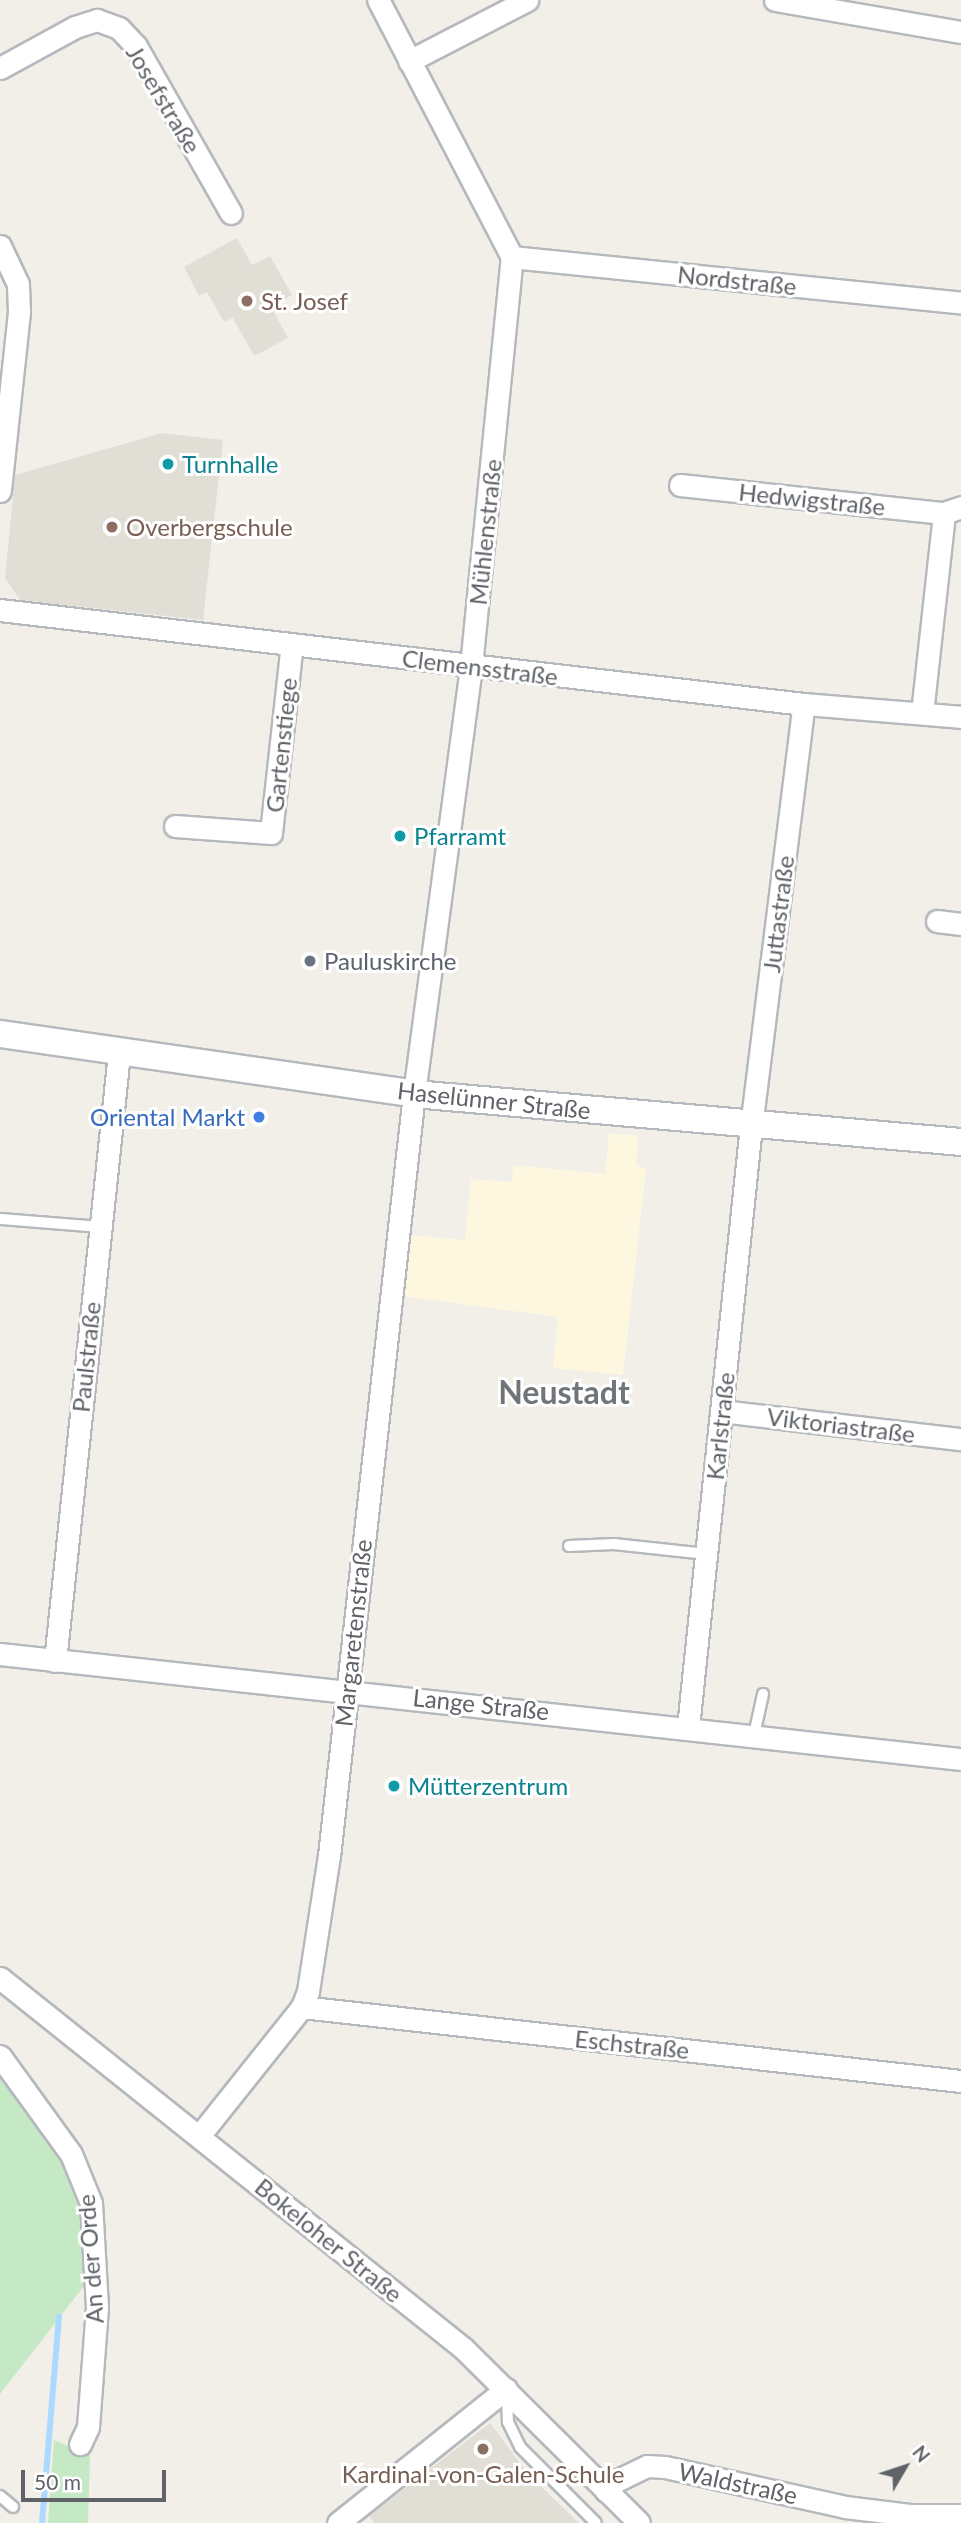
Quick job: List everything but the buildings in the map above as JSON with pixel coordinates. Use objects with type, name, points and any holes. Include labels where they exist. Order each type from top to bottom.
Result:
[{"type":"street","points":[[378,0],[512,257]]},
{"type":"street","points":[[409,61],[527,0]]},
{"type":"street","points":[[775,0],[831,5],[961,32]]},
{"type":"street","name":"Josefstraße","points":[[0,68],[75,27],[97,20],[119,28],[136,46],[231,213]]},
{"type":"street","points":[[0,246],[18,284],[19,312],[0,491]]},
{"type":"street","name":"Nordstraße","points":[[512,257],[961,303]]},
{"type":"street","name":"Mühlenstraße","points":[[414,1094],[471,666],[512,257]]},
{"type":"street","name":"Hedwigstraße","points":[[680,485],[952,510],[922,713]]},
{"type":"street","name":"Clemensstraße","points":[[0,610],[804,704],[961,717]]},
{"type":"street","name":"Gartenstiege","points":[[175,826],[271,834],[292,644]]},
{"type":"street","name":"Juttastraße","points":[[751,1124],[804,704]]},
{"type":"street","points":[[937,921],[961,924]]},
{"type":"street","name":"Haselünner Straße","points":[[0,1032],[119,1053],[414,1094],[961,1142]]},
{"type":"street","name":"Paulstraße","points":[[55,1661],[119,1053]]},
{"type":"street","name":"Margaretenstraße","points":[[199,2136],[302,2007],[329,1856],[414,1094]]},
{"type":"street","name":"Karlstraße","points":[[688,1727],[751,1124]]},
{"type":"street","name":"Viktoriastraße","points":[[721,1411],[961,1439]]},
{"type":"street","name":"Lange Straße","points":[[0,1654],[346,1689],[961,1759]]},
{"type":"street","name":"Bokeloher Straße","points":[[0,1978],[378,2277],[506,2389],[639,2523]]},
{"type":"street","name":"Eschstraße","points":[[302,2007],[961,2081]]},
{"type":"street","name":"An der Orde","points":[[0,2056],[71,2154],[91,2203],[97,2307],[88,2427],[80,2444]]},
{"type":"street","points":[[338,2523],[506,2389]]},
{"type":"street","name":"Waldstraße","points":[[606,2491],[616,2481],[646,2466],[845,2507],[910,2515],[961,2515]]},
{"type":"lane","points":[[0,1219],[100,1227]]},
{"type":"lane","points":[[569,1546],[614,1544],[706,1555]]},
{"type":"lane","points":[[754,1735],[763,1694]]},
{"type":"lane","points":[[506,2389],[508,2422],[520,2447],[596,2523]]},
{"type":"lane","points":[[0,2496],[13,2507]]},
{"type":"shaded area","name":"St. Josef","points":[[237,238],[252,265],[270,256],[292,295],[271,307],[288,338],[254,356],[233,318],[224,322],[207,292],[199,296],[184,267]]},
{"type":"shaded area","name":"Overbergschule","points":[[162,433],[223,440],[203,620],[20,600],[5,578],[15,475]]},
{"type":"shaded area","points":[[609,1133],[638,1136],[636,1166],[646,1168],[623,1375],[553,1368],[558,1317],[403,1296],[409,1235],[465,1240],[471,1179],[511,1182],[514,1165],[605,1174]]},
{"type":"shaded area","name":"Kardinal-von-Galen-Schule","points":[[490,2423],[529,2475],[579,2523],[374,2523],[369,2516]]},
{"type":"green space","points":[[0,2068],[73,2170],[86,2205],[87,2282],[0,2394]]},
{"type":"green space","points":[[54,2440],[90,2455],[88,2523],[48,2523]]},
{"type":"waterway","points":[[42,2523],[59,2317]]},
{"type":"place","name":"St. Josef","points":[[247,301]]},
{"type":"place","name":"Turnhalle","points":[[168,464]]},
{"type":"place","name":"Overbergschule","points":[[112,527]]},
{"type":"place","name":"Pfarramt","points":[[400,836]]},
{"type":"place","name":"Pauluskirche","points":[[310,961]]},
{"type":"place","name":"Oriental Markt","points":[[259,1117]]},
{"type":"place","name":"Mütterzentrum","points":[[394,1786]]},
{"type":"place","name":"Kardinal-von-Galen-Schule","points":[[483,2449]]},
{"type":"district","name":"Neustadt","points":[[564,1392]]}]
